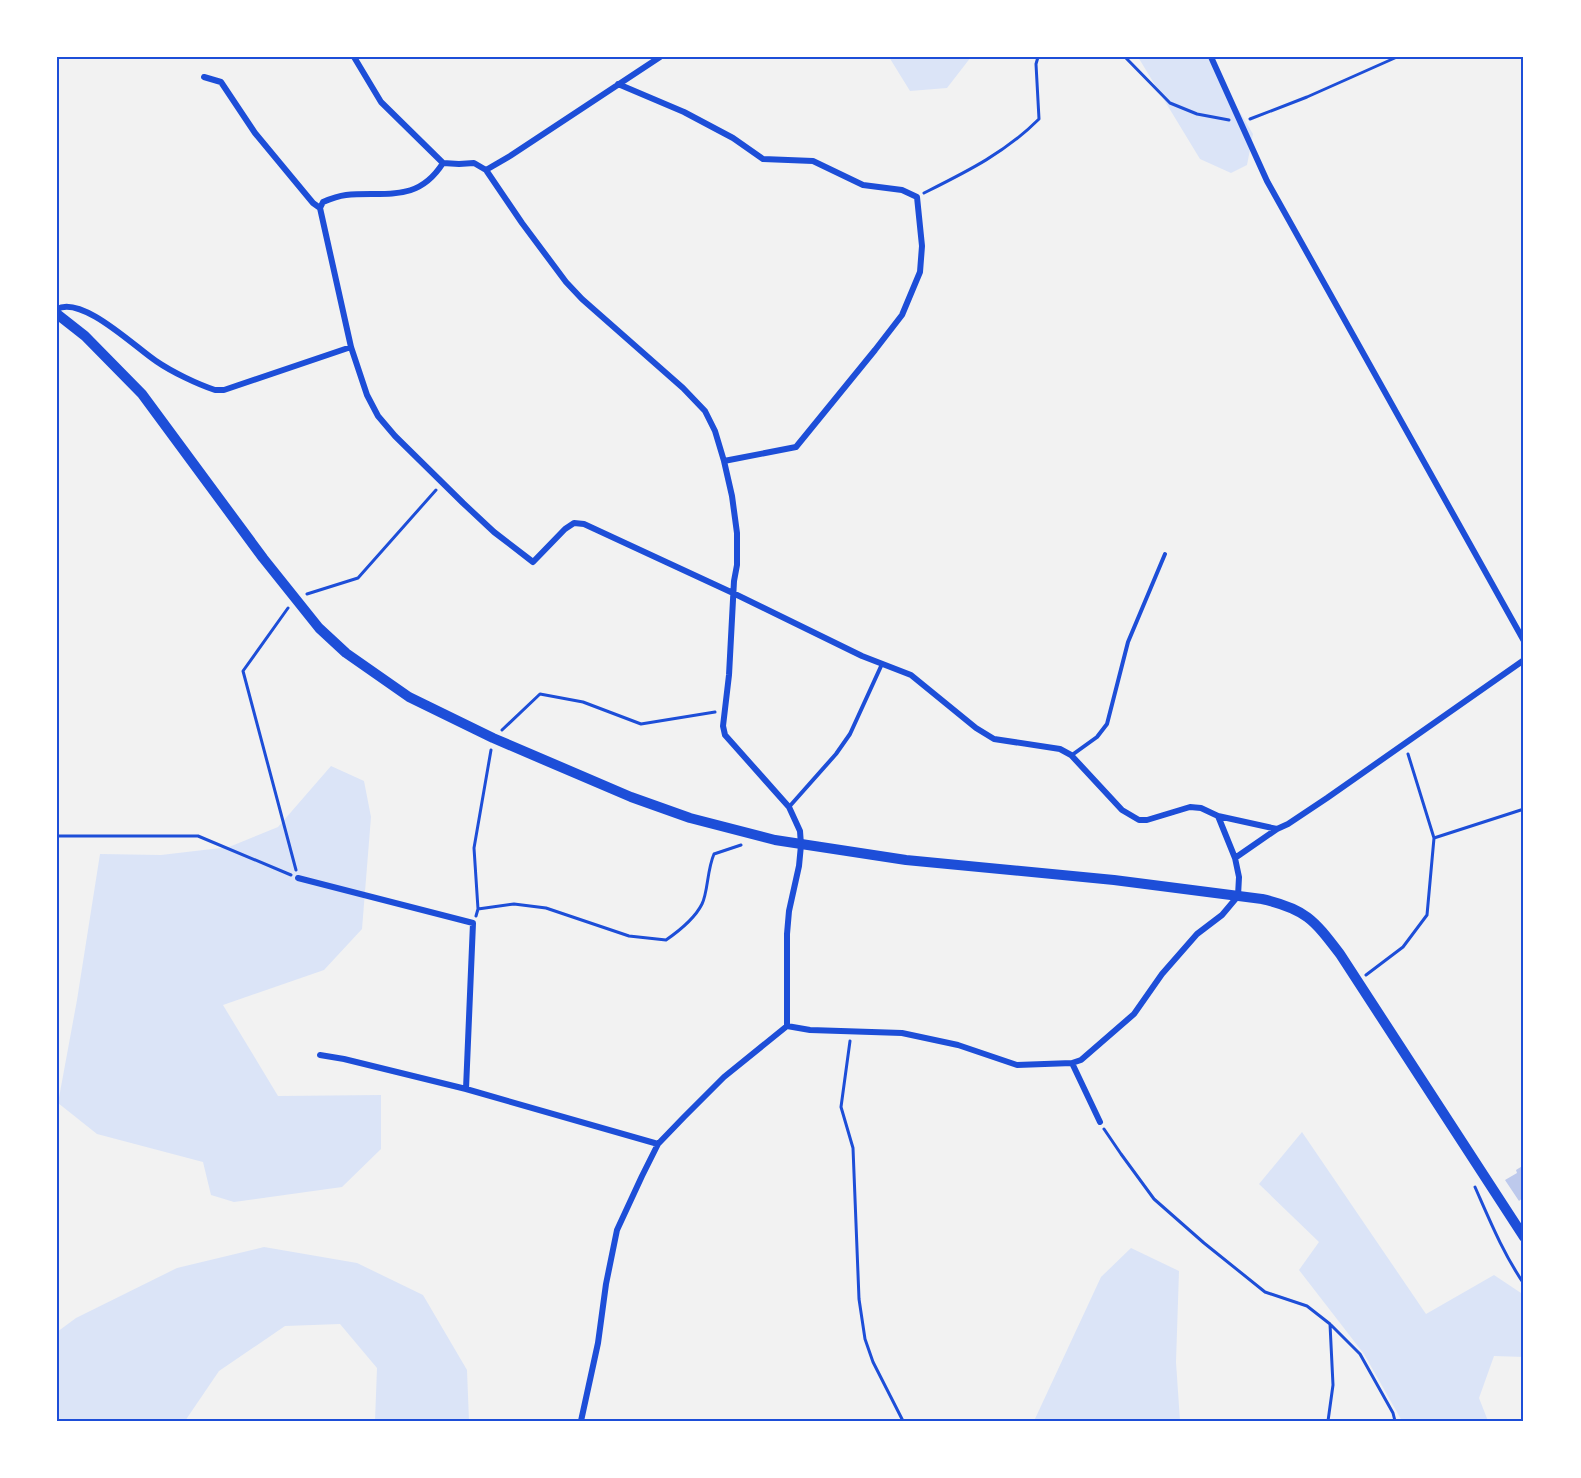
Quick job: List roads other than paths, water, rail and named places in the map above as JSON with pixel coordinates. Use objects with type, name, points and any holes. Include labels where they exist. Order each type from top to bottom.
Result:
[{"type":"main road","points":[[57,314],[85,336],[142,394],[320,628],[346,653],[409,697],[493,738],[632,797],[690,818],[801,845],[906,860],[1114,880],[1238,896],[1287,904],[1305,914],[1322,930],[1358,981],[1524,1237]]},
{"type":"street","points":[[354,57],[381,102],[443,163],[459,165],[474,163],[486,170],[566,282],[582,299],[683,388],[705,411],[715,431],[724,461],[737,533],[737,566],[723,726],[725,735],[789,807],[800,831],[799,866],[789,911],[787,934],[787,1026]]},
{"type":"street","points":[[486,170],[660,57]]},
{"type":"street","points":[[1211,57],[1267,181],[1524,641]]},
{"type":"street","points":[[204,77],[221,82],[255,134],[313,203],[320,208]]},
{"type":"street","points":[[618,84],[684,112],[733,138],[763,159],[813,161],[862,185],[902,190],[917,197],[922,246],[920,273],[914,291],[895,324],[796,447],[724,461]]},
{"type":"street","points":[[443,163],[436,174],[404,193],[344,195],[323,202],[320,208],[351,347],[367,395],[378,416],[395,436],[494,532],[532,562],[565,529],[574,523],[584,524],[733,593],[812,633],[911,675],[976,728],[994,739],[1060,750],[1071,755],[1122,810],[1139,820],[1147,820],[1190,807],[1201,808],[1218,816],[1277,829]]},
{"type":"street","points":[[57,309],[63,305],[72,307],[98,319],[137,344],[156,361],[215,390],[224,390],[351,347]]},
{"type":"street","points":[[1235,858],[1288,824],[1524,660]]},
{"type":"street","points":[[582,1421],[617,1230],[658,1144],[724,1077],[787,1026],[810,1030],[902,1033],[927,1037],[1017,1065],[1072,1063],[1081,1060],[1134,1014],[1162,974],[1190,942],[1222,915],[1238,896],[1239,877],[1235,858],[1218,816]]},
{"type":"street","points":[[298,878],[473,923],[466,1089]]},
{"type":"street","points":[[320,1055],[466,1089],[658,1144]]},
{"type":"street","points":[[1072,1063],[1100,1122]]},
{"type":"lane","points":[[1071,755],[1097,737],[1107,724],[1128,642],[1165,554]]},
{"type":"lane","points":[[789,807],[836,754],[850,734],[882,664]]}]
